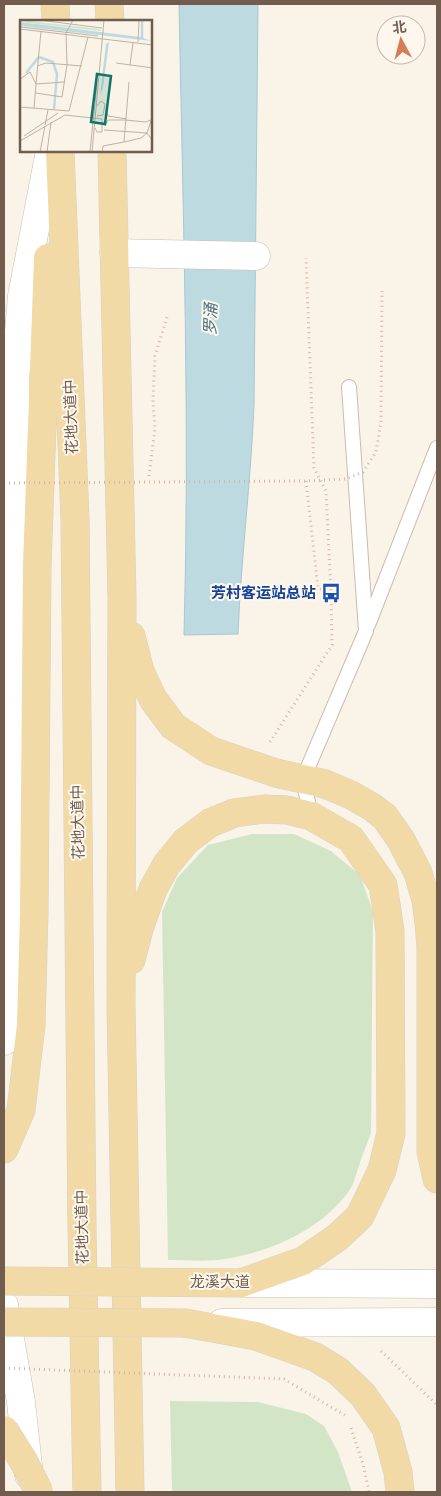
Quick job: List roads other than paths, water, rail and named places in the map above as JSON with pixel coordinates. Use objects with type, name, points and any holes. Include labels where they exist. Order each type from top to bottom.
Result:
[{"type":"main road","points":[[56,4],[56,20]]},
{"type":"main road","points":[[109,4],[110,20]]},
{"type":"main road","points":[[4,1149],[21,1110],[31,1025],[37,566],[51,152]]},
{"type":"main road","name":"花地大道中","points":[[60,152],[75,518],[82,1208],[87,1492]]},
{"type":"main road","points":[[112,152],[122,598],[121,1005],[130,1492]]},
{"type":"main road","points":[[122,598],[140,671],[153,699],[174,726],[211,751],[260,756],[276,773],[326,784],[343,791],[372,807],[384,818],[401,840],[418,873],[426,900],[431,946],[430,1151],[437,1179]]},
{"type":"main road","points":[[121,1005],[139,929],[153,889],[168,864],[186,841],[210,823],[234,813],[264,809],[287,810],[311,816],[351,839],[383,885],[390,931],[391,1133],[382,1170],[360,1216],[338,1236],[303,1261],[241,1283]]},
{"type":"main road","name":"龙溪大道","points":[[4,1281],[241,1283]]},
{"type":"main road","points":[[4,1322],[186,1323],[256,1336],[315,1357],[338,1370],[363,1394],[386,1428],[398,1472],[400,1492]]},
{"type":"main road","points":[[4,1430],[40,1492]]},
{"type":"street","points":[[4,1040],[11,907],[10,775],[16,431],[9,380],[22,296],[51,152]]},
{"type":"street","points":[[114,253],[256,256]]},
{"type":"street","name":"龙溪大道","points":[[241,1283],[437,1284]]},
{"type":"street","points":[[4,1306],[21,1402],[31,1492]]},
{"type":"street","points":[[186,1323],[437,1322]]},
{"type":"lane","points":[[349,387],[366,631]]},
{"type":"lane","points":[[311,816],[304,779],[366,631],[437,448]]},
{"type":"water","name":"罗涌","points":[[179,4],[258,4],[254,404],[238,634],[184,635],[186,398]]},
{"type":"place","name":"芳村客运站总站","points":[[331,593]]}]
